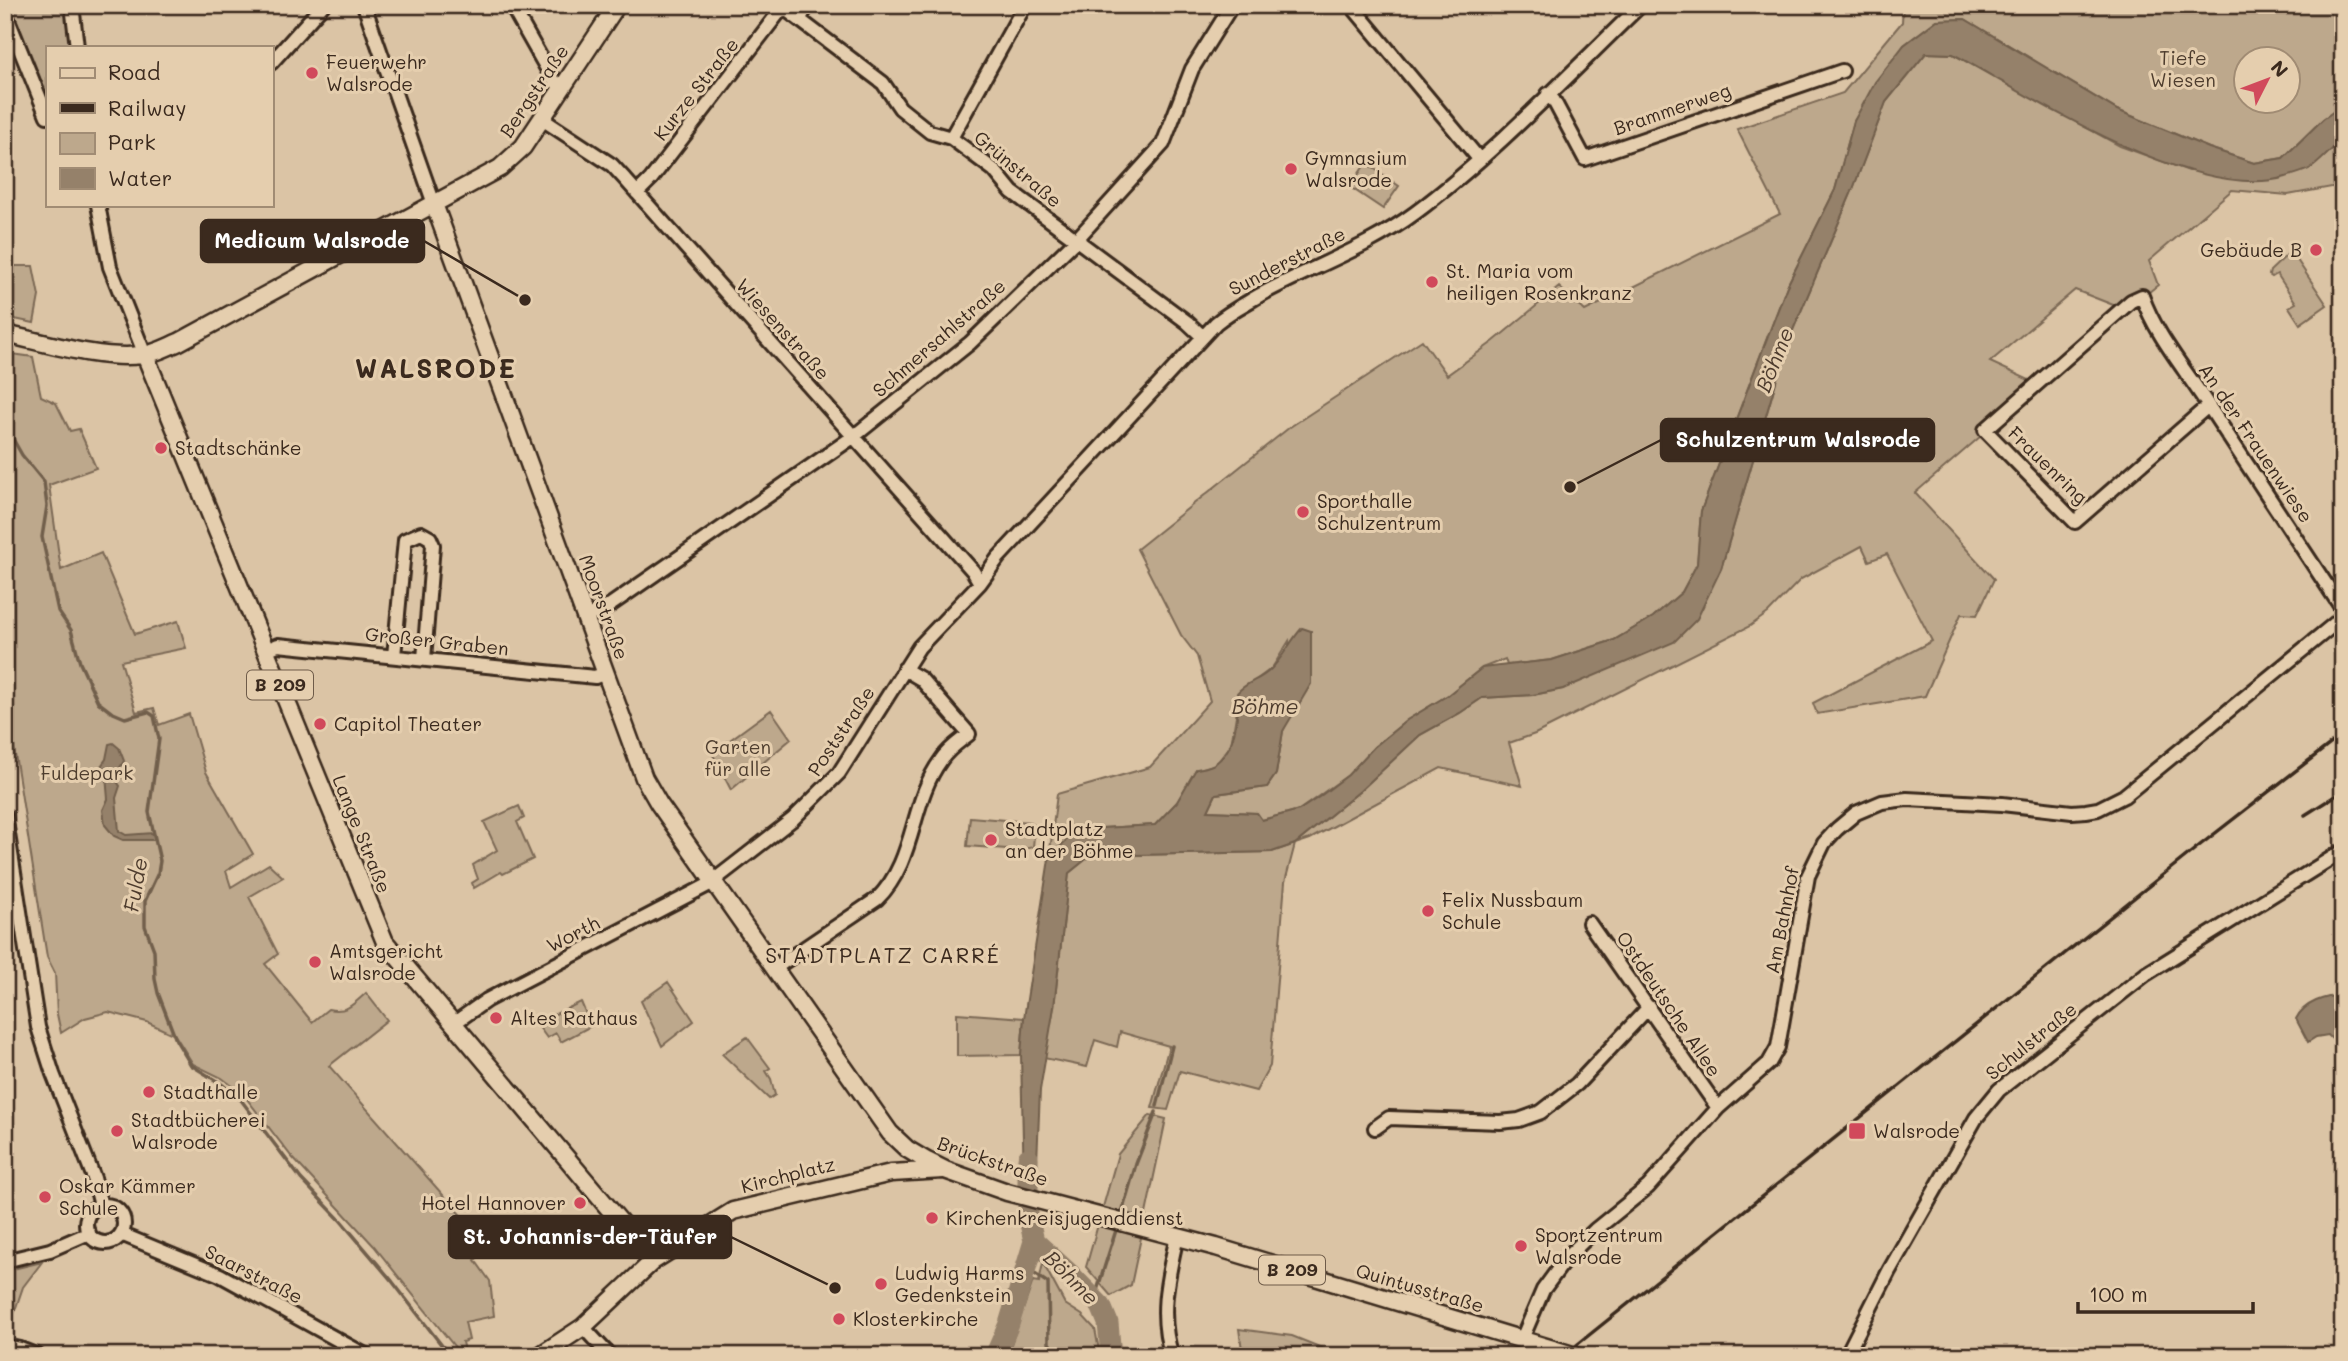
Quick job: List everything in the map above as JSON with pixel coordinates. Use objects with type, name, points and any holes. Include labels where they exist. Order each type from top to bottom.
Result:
[{"type":"main road","name":"Bergstraße","points":[[145,355],[179,342],[479,181],[510,160],[523,147],[617,5]]},
{"type":"main road","name":"Moorstraße","points":[[434,204],[635,758],[649,788],[877,1117],[907,1149],[922,1158]]},
{"type":"main road","points":[[5,334],[108,355],[145,355]]},
{"type":"main road","name":"Lange Straße","points":[[145,355],[378,929],[398,961],[653,1261]]},
{"type":"main road","points":[[898,1171],[907,1149]]},
{"type":"main road","name":"Brückstraße","points":[[922,1158],[945,1170],[1020,1196],[1046,1202]]},
{"type":"main road","name":"Kirchplatz","points":[[539,1356],[583,1327],[653,1261],[725,1215],[743,1207],[898,1171],[945,1170]]},
{"type":"main road","name":"Quintusstraße","points":[[1046,1202],[1178,1236],[1576,1356]]},
{"type":"street","points":[[72,5],[77,46]]},
{"type":"street","points":[[273,61],[323,5]]},
{"type":"street","name":"Moorstraße","points":[[364,5],[434,204]]},
{"type":"street","points":[[511,5],[554,80],[563,87]]},
{"type":"street","points":[[800,19],[808,5]]},
{"type":"street","points":[[951,138],[1025,5]]},
{"type":"street","name":"Schmersahlstraße","points":[[585,617],[606,608],[629,593],[853,437],[970,343],[1076,240],[1163,144],[1192,69],[1232,5]]},
{"type":"street","name":"Sunderstraße","points":[[979,583],[998,558],[1203,337],[1230,312],[1372,239],[1414,214],[1479,159],[1641,5]]},
{"type":"street","name":"Grünstraße","points":[[781,6],[883,83],[900,108],[930,132],[951,138],[994,170],[1012,192],[1203,337]]},
{"type":"street","name":"Kurze Straße","points":[[637,193],[651,179],[781,6]]},
{"type":"street","points":[[1356,7],[1479,159]]},
{"type":"street","points":[[5,12],[46,114]]},
{"type":"street","name":"Brammerweg","points":[[1548,94],[1585,159],[1842,71]]},
{"type":"street","name":"Wiesenstraße","points":[[542,119],[612,165],[972,571],[979,583]]},
{"type":"street","points":[[98,206],[110,267],[145,355]]},
{"type":"street","name":"An der Frauenwiese","points":[[2142,296],[2156,328],[2343,610]]},
{"type":"street","name":"Frauenring","points":[[2142,296],[2132,301],[1985,430],[2076,522],[2208,406]]},
{"type":"street","points":[[394,656],[405,540],[421,533],[430,538],[433,545],[424,659]]},
{"type":"street","name":"Poststraße","points":[[714,881],[784,826],[831,783],[919,647],[979,583]]},
{"type":"street","name":"Am Bahnhof","points":[[1522,1339],[1543,1290],[1557,1269],[1583,1241],[1648,1188],[1718,1108],[1769,1063],[1776,1053],[1808,876],[1824,843],[1836,829],[1856,813],[1882,802],[1907,799],[2002,804],[2072,812],[2098,809],[2124,796],[2343,617]]},
{"type":"street","name":"Großer Graben","points":[[266,650],[278,645],[595,677],[606,673]]},
{"type":"street","points":[[775,968],[877,899],[889,887],[903,858],[933,772],[948,750],[969,734],[921,679],[904,668]]},
{"type":"street","points":[[5,815],[38,1027],[102,1206]]},
{"type":"street","name":"Schulstraße","points":[[1846,1356],[1889,1270],[1976,1118],[1993,1097],[2146,974],[2343,851]]},
{"type":"street","name":"Worth","points":[[453,1024],[487,1000],[714,881]]},
{"type":"street","name":"Ostdeutsche Allee","points":[[1589,923],[1718,1108]]},
{"type":"street","points":[[1375,1128],[1389,1118],[1500,1122],[1519,1120],[1541,1112],[1577,1084],[1649,1007]]},
{"type":"street","points":[[102,1206],[112,1207],[121,1215],[124,1226],[121,1234],[113,1241],[105,1243],[89,1233],[86,1223],[89,1215],[102,1206]]},
{"type":"street","points":[[5,1261],[50,1251],[89,1233]]},
{"type":"street","name":"Saarstraße","points":[[121,1234],[220,1275],[367,1356]]},
{"type":"street","points":[[1172,1356],[1166,1334],[1164,1302],[1178,1236]]},
{"type":"street","points":[[583,1327],[610,1356]]},
{"type":"street","points":[[5,1346],[38,1356]]},
{"type":"green space","points":[[9,5],[66,5],[72,46],[46,46],[46,95]]},
{"type":"green space","name":"Tiefe Wiesen","points":[[1903,5],[2343,5],[2343,105],[2323,119],[2283,158],[2254,163],[2209,148],[2117,110],[1965,19],[1937,20],[1904,45],[1854,121],[1835,190],[1787,286],[1701,511],[1697,564],[1682,592],[1653,617],[1614,640],[1552,660],[1507,665],[1505,659],[1482,668],[1448,695],[1407,720],[1374,747],[1348,775],[1299,810],[1262,820],[1257,813],[1208,811],[1216,794],[1267,787],[1276,774],[1283,731],[1293,710],[1289,641],[1272,668],[1256,680],[1238,704],[1231,745],[1216,764],[1196,770],[1177,802],[1155,825],[1084,829],[1049,859],[1057,794],[1150,767],[1210,701],[1197,656],[1181,635],[1137,549],[1290,427],[1422,340],[1447,375],[1494,341],[1559,287],[1585,311],[1780,214],[1737,129],[1843,93],[1902,22]]},
{"type":"green space","points":[[1926,53],[1953,54],[2120,146],[2189,171],[2311,168],[2343,140],[2343,185],[2288,195],[2232,190],[2149,261],[2158,285],[2126,310],[2075,290],[1990,362],[2040,385],[1915,493],[1994,579],[1977,615],[1961,614],[1925,696],[1817,714],[1813,703],[1932,641],[1887,554],[1869,561],[1862,546],[1801,579],[1768,613],[1750,626],[1535,734],[1509,743],[1522,786],[1441,768],[1310,839],[1295,844],[1360,791],[1420,735],[1482,698],[1533,695],[1563,689],[1721,569],[1787,344],[1853,189],[1886,102]]},
{"type":"green space","points":[[1366,163],[1399,186],[1383,209],[1350,187]]},
{"type":"green space","points":[[5,234],[13,252],[6,254],[10,266],[33,266],[39,296],[34,323],[5,317]]},
{"type":"green space","points":[[2291,251],[2327,305],[2300,324],[2289,307],[2296,303],[2277,274],[2272,277],[2269,275]]},
{"type":"green space","name":"Fuldepark","points":[[5,353],[33,357],[41,396],[56,403],[70,431],[79,429],[96,468],[49,485],[61,570],[101,553],[135,634],[178,621],[186,648],[121,661],[136,712],[154,708],[159,725],[189,714],[206,772],[253,854],[226,871],[231,887],[269,864],[283,877],[249,897],[278,954],[265,964],[312,1022],[328,1009],[340,1010],[349,1007],[366,993],[387,1020],[329,1066],[488,1246],[475,1260],[490,1281],[494,1316],[465,1322],[469,1340],[462,1342],[465,1356],[462,1356],[374,1246],[291,1156],[243,1094],[222,1078],[193,1064],[175,1035],[147,1022],[108,1012],[85,1018],[61,1033],[55,973],[47,957],[5,691]]},
{"type":"green space","name":"Garten für alle","points":[[771,710],[791,739],[731,790],[712,753]]},
{"type":"green space","points":[[519,806],[524,818],[517,822],[533,859],[503,874],[501,872],[474,888],[472,883],[478,879],[473,865],[497,850],[484,822]]},
{"type":"green space","points":[[970,817],[1030,822],[1035,826],[1033,847],[1020,850],[967,846]]},
{"type":"green space","points":[[1295,844],[1285,882],[1270,1066],[1256,1091],[1180,1071],[1168,1110],[1152,1108],[1169,1046],[1120,1032],[1117,1047],[1095,1040],[1087,1067],[1044,1058],[1054,1007],[1069,873],[1090,856],[1272,852]]},
{"type":"green space","points":[[668,982],[694,1021],[662,1046],[641,1001]]},
{"type":"green space","points":[[581,1002],[591,1026],[561,1042],[556,1033],[547,1038],[536,1023]]},
{"type":"green space","points":[[957,1013],[1024,1018],[1021,1055],[957,1056]]},
{"type":"green space","points":[[747,1037],[770,1068],[766,1071],[775,1095],[769,1099],[722,1054]]},
{"type":"green space","points":[[1150,1115],[1166,1119],[1131,1285],[1111,1296],[1086,1267],[1118,1154]]},
{"type":"green space","points":[[42,1262],[23,1287],[9,1328],[5,1328],[5,1271]]},
{"type":"green space","points":[[1043,1263],[1065,1304],[1082,1315],[1095,1329],[1100,1356],[1007,1356],[1033,1281],[1039,1282]]},
{"type":"green space","points":[[1239,1329],[1292,1336],[1342,1356],[1243,1356]]},
{"type":"water","points":[[1965,19],[2117,110],[2209,148],[2254,163],[2283,158],[2323,119],[2343,105],[2343,140],[2311,168],[2286,177],[2249,181],[2207,175],[2161,161],[2115,142],[1953,54],[1926,53],[1886,102],[1853,189],[1787,344],[1721,569],[1697,619],[1674,642],[1563,689],[1533,695],[1482,698],[1420,735],[1360,791],[1295,844],[1272,852],[1090,856],[1069,873],[1054,1007],[1040,1090],[1036,1187],[1024,1183],[1021,1055],[1024,1018],[1049,859],[1069,837],[1084,829],[1155,825],[1177,802],[1196,769],[1212,765],[1223,756],[1235,730],[1237,693],[1270,670],[1302,628],[1311,631],[1311,684],[1283,731],[1276,774],[1267,787],[1216,794],[1208,811],[1257,813],[1262,820],[1299,810],[1348,775],[1374,747],[1407,720],[1448,695],[1482,668],[1552,660],[1614,640],[1653,617],[1682,592],[1697,564],[1701,511],[1787,286],[1835,190],[1854,121],[1875,82],[1904,45],[1937,20]]},
{"type":"water","points":[[113,743],[119,748],[124,761],[114,777],[120,786],[116,798],[119,831],[126,835],[153,833],[155,840],[123,840],[114,836],[105,825],[103,810],[108,799],[106,776],[101,766],[106,759],[109,744]]},
{"type":"water","points":[[2343,995],[2343,1035],[2333,1040],[2328,1035],[2316,1037],[2308,1042],[2296,1019],[2300,1013],[2316,1001]]},
{"type":"waterway","name":"Fulde","points":[[5,425],[22,455],[44,482],[47,506],[42,537],[58,611],[71,630],[80,663],[98,702],[125,718],[148,712],[154,716],[159,739],[149,812],[160,861],[158,873],[145,901],[145,926],[154,950],[158,993],[176,1040],[191,1065],[241,1100],[301,1179],[392,1281],[450,1356]]},
{"type":"waterway","points":[[1157,1106],[1172,1046]]},
{"type":"waterway","points":[[1121,1216],[1136,1164],[1156,1112]]},
{"type":"waterway","name":"Böhme","points":[[1028,1158],[1028,1215],[1034,1241],[1101,1306],[1108,1323],[1111,1356]]},
{"type":"waterway","points":[[1095,1297],[1117,1227]]},
{"type":"waterway","points":[[995,1356],[1009,1324],[1034,1241]]},
{"type":"waterway","points":[[1026,1268],[1048,1283],[1049,1343],[1064,1356]]},
{"type":"railway","points":[[1563,1356],[2195,849],[2343,734]]},
{"type":"railway","points":[[2305,815],[2343,791]]},
{"type":"place","name":"Feuerwehr Walsrode","points":[[312,73]]},
{"type":"place","name":"Gymnasium Walsrode","points":[[1291,169]]},
{"type":"place","name":"Gebäude B","points":[[2316,250]]},
{"type":"place","name":"St. Maria vom heiligen Rosenkranz","points":[[1432,282]]},
{"type":"place","name":"Medicum Walsrode","points":[[525,300]]},
{"type":"place","name":"Stadtschänke","points":[[161,448]]},
{"type":"place","name":"Schulzentrum Walsrode","points":[[1570,487]]},
{"type":"place","name":"Sporthalle Schulzentrum","points":[[1303,512]]},
{"type":"place","name":"Capitol Theater","points":[[320,724]]},
{"type":"place","name":"Stadtplatz an der Böhme","points":[[991,840]]},
{"type":"place","name":"Felix Nussbaum Schule","points":[[1428,911]]},
{"type":"place","name":"Amtsgericht Walsrode","points":[[315,962]]},
{"type":"place","name":"Altes Rathaus","points":[[496,1018]]},
{"type":"place","name":"Stadthalle","points":[[149,1092]]},
{"type":"place","name":"Stadtbücherei Walsrode","points":[[117,1131]]},
{"type":"place","name":"Walsrode","points":[[1857,1131]]},
{"type":"place","name":"Oskar Kämmer Schule","points":[[45,1197]]},
{"type":"place","name":"Hotel Hannover","points":[[580,1203]]},
{"type":"place","name":"Kirchenkreisjugenddienst","points":[[932,1218]]},
{"type":"place","name":"Sportzentrum Walsrode","points":[[1521,1246]]},
{"type":"place","name":"Ludwig Harms Gedenkstein","points":[[881,1284]]},
{"type":"place","name":"St. Johannis-der-Täufer","points":[[835,1288]]},
{"type":"place","name":"Klosterkirche","points":[[839,1319]]},
{"type":"district","name":"WALSRODE","points":[[436,369]]},
{"type":"district","name":"STADTPLATZ CARRÉ","points":[[883,956]]}]
